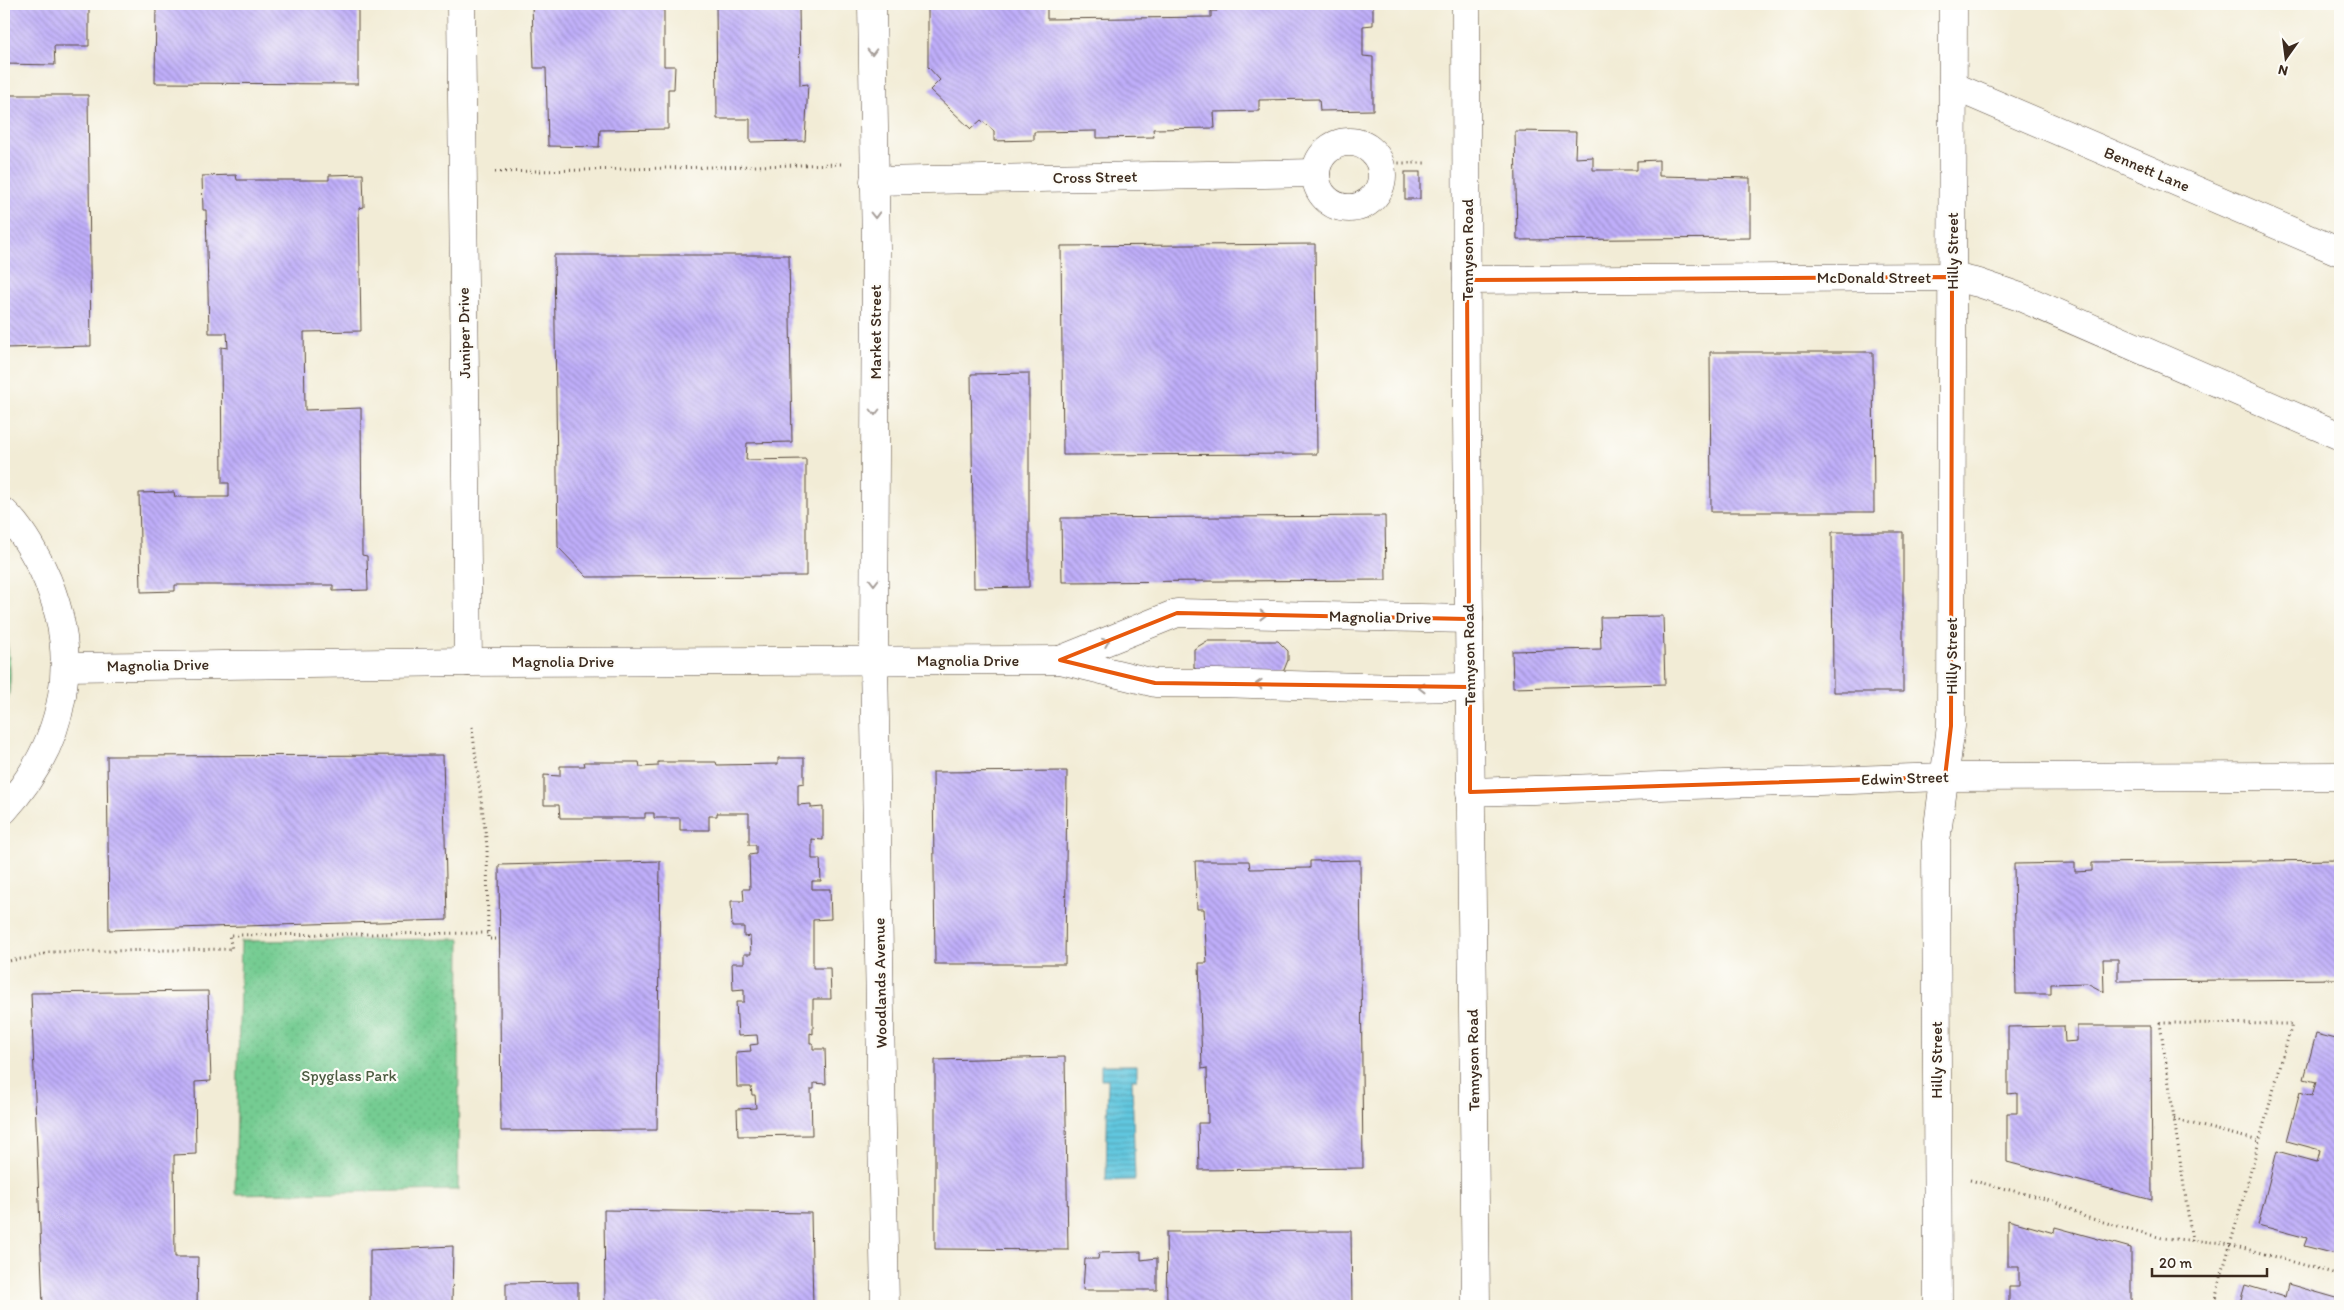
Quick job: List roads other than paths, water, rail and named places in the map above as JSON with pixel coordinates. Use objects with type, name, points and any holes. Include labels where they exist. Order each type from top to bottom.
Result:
[{"type":"street","name":"Juniper Drive","points":[[461,4],[468,662]]},
{"type":"street","name":"Market Street","points":[[872,4],[874,660]]},
{"type":"street","name":"Tennyson Road","points":[[1466,4],[1470,792],[1476,1306]]},
{"type":"street","name":"Hilly Street","points":[[1938,1306],[1936,842],[1951,726],[1953,4]]},
{"type":"street","name":"Bennett Lane","points":[[1953,86],[2340,252]]},
{"type":"street","points":[[1354,141],[1365,145],[1374,152],[1380,160],[1383,175],[1378,192],[1371,201],[1361,206],[1350,208],[1339,207],[1322,194],[1316,173],[1318,162],[1324,152],[1333,145],[1354,141]]},
{"type":"street","name":"Cross Street","points":[[874,172],[1316,173]]},
{"type":"street","name":"McDonald Street","points":[[1467,280],[1952,277],[1978,283],[2020,298],[2340,436]]},
{"type":"street","points":[[4,512],[33,550],[51,587],[64,639],[65,667],[62,696],[55,726],[42,759],[23,789],[4,810]]},
{"type":"street","name":"Magnolia Drive","points":[[1060,660],[1177,614],[1469,619]]},
{"type":"street","name":"Woodlands Avenue","points":[[874,660],[885,1306]]},
{"type":"street","name":"Magnolia Drive","points":[[65,667],[468,662],[1060,660],[1156,683],[1217,682],[1398,688],[1470,687]]},
{"type":"street","name":"Edwin Street","points":[[1470,792],[1945,777],[2340,776]]},
{"type":"water","points":[[1101,1065],[1137,1065],[1137,1079],[1132,1079],[1135,1180],[1106,1181],[1108,1079],[1101,1079]]},
{"type":"park label","name":"Spyglass Park","points":[[349,1075]]}]
